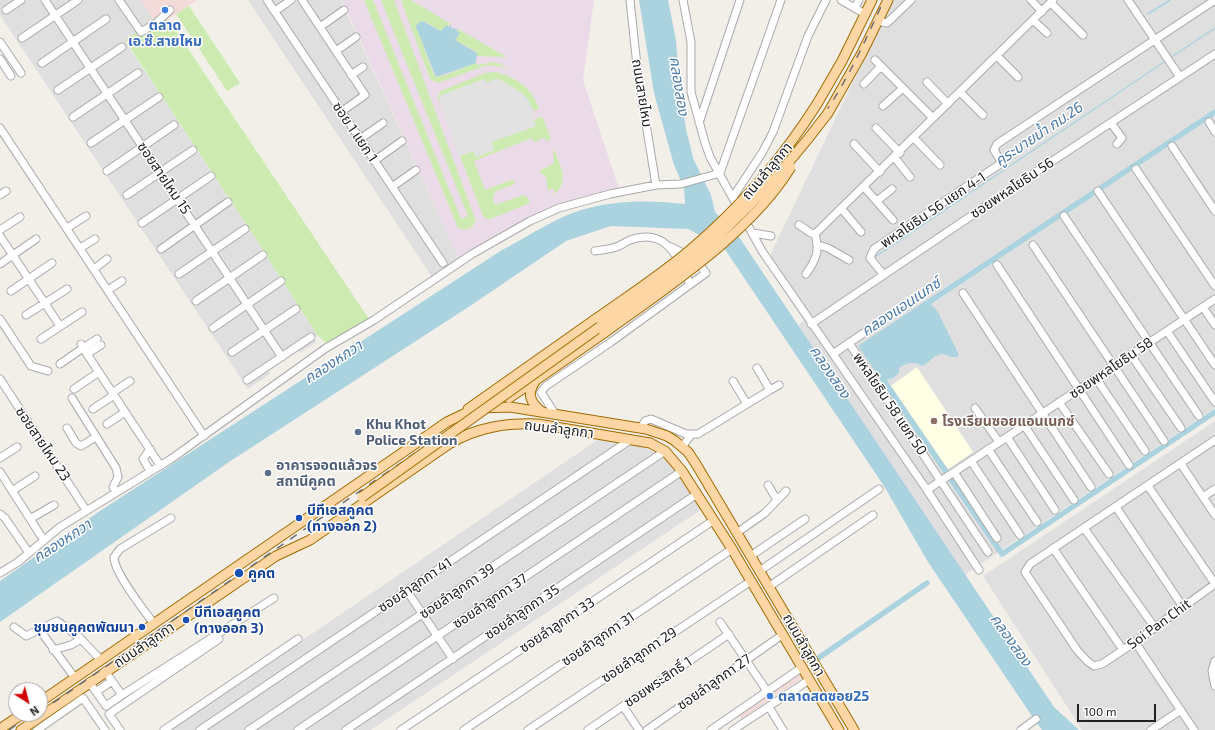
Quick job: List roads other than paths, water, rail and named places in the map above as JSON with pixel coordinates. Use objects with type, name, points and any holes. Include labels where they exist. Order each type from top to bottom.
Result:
[{"type":"main road","name":"ถนนลำลูกกา","points":[[48,697],[459,416],[670,267],[720,224],[767,173],[792,141],[817,104],[842,62],[872,0]]},
{"type":"main road","name":"ถนนลำลูกกา","points":[[21,730],[105,671],[362,497],[676,272],[737,220],[803,146],[828,113],[855,67],[888,0]]},
{"type":"main road","points":[[504,384],[501,389],[502,393],[506,398],[509,398],[604,333],[689,271],[738,228],[782,181],[803,146]]},
{"type":"main road","points":[[536,380],[530,389],[531,398],[542,412]]},
{"type":"main road","name":"ถนนลำลูกกา","points":[[459,416],[470,411],[490,407],[510,407],[641,428],[667,436],[682,447],[696,464],[752,555],[854,730]]},
{"type":"main road","name":"ถนนลำลูกกา","points":[[276,556],[310,540],[448,444],[460,437],[482,428],[505,424],[538,424],[650,443],[665,451],[682,471],[732,549],[782,636],[839,730]]},
{"type":"main road","points":[[0,729],[10,722]]},
{"type":"street","points":[[6,10],[21,0]]},
{"type":"street","name":"ซอยสายไหม 15","points":[[45,0],[282,357]]},
{"type":"street","points":[[22,38],[78,0]]},
{"type":"street","points":[[119,0],[141,32],[156,23],[170,10]]},
{"type":"street","name":"ซอย 1 แยก 1","points":[[267,0],[443,263]]},
{"type":"street","points":[[275,11],[291,0]]},
{"type":"street","name":"ถนนสายไหม","points":[[630,0],[638,75],[656,185]]},
{"type":"street","points":[[683,0],[691,42],[691,92],[704,143],[762,251],[927,490],[979,570]]},
{"type":"street","points":[[699,123],[740,0]]},
{"type":"street","points":[[720,173],[781,0]]},
{"type":"street","points":[[733,197],[773,132],[808,36],[826,0]]},
{"type":"street","points":[[840,0],[865,14]]},
{"type":"street","points":[[855,8],[859,0]]},
{"type":"street","points":[[878,21],[888,23],[911,0]]},
{"type":"street","points":[[1031,0],[1042,12]]},
{"type":"street","points":[[1128,0],[1180,77]]},
{"type":"street","points":[[1156,40],[1215,0]]},
{"type":"street","points":[[306,1],[320,27],[365,95],[341,112]]},
{"type":"street","points":[[815,234],[880,172],[1052,1],[1083,35]]},
{"type":"street","points":[[320,27],[344,10]]},
{"type":"street","points":[[42,63],[106,19]]},
{"type":"street","points":[[1033,20],[1047,33]]},
{"type":"street","points":[[336,51],[356,37]]},
{"type":"street","name":"พหลโยธิน 56 แยก 4-1","points":[[883,274],[870,258],[874,249],[1000,164],[1000,160],[994,150],[997,144],[1156,40]]},
{"type":"street","points":[[0,42],[21,73]]},
{"type":"street","points":[[58,90],[122,47]]},
{"type":"street","name":"ซอยพหลโยธิน 56","points":[[811,324],[883,274],[1215,54]]},
{"type":"street","points":[[997,56],[1018,77]]},
{"type":"street","points":[[0,59],[11,76]]},
{"type":"street","points":[[874,60],[934,118]]},
{"type":"street","points":[[864,84],[881,66]]},
{"type":"street","points":[[351,75],[363,67]]},
{"type":"street","points":[[73,117],[108,95],[138,73]]},
{"type":"street","points":[[927,82],[948,104]]},
{"type":"street","points":[[883,106],[903,88]]},
{"type":"street","points":[[960,92],[982,115]]},
{"type":"street","points":[[91,143],[159,97]]},
{"type":"street","points":[[1208,122],[1215,132]]},
{"type":"street","points":[[360,139],[383,123]]},
{"type":"street","points":[[1111,123],[1122,138],[1117,144]]},
{"type":"street","points":[[107,171],[174,125]]},
{"type":"street","points":[[0,128],[204,436]]},
{"type":"street","points":[[876,128],[897,155],[910,177]]},
{"type":"street","points":[[914,138],[940,165]]},
{"type":"street","points":[[374,161],[402,141]]},
{"type":"street","points":[[854,144],[880,172]]},
{"type":"street","points":[[1172,146],[1215,211]]},
{"type":"street","points":[[127,195],[193,150]]},
{"type":"street","points":[[1136,169],[1215,286]]},
{"type":"street","points":[[392,186],[416,170]]},
{"type":"street","points":[[0,573],[29,553],[60,527],[204,436],[326,348],[374,320],[472,254],[530,221],[559,208],[616,192],[656,185],[681,184],[720,173]]},
{"type":"street","points":[[142,223],[211,176]]},
{"type":"street","points":[[864,187],[893,220]]},
{"type":"street","points":[[877,201],[892,189]]},
{"type":"street","points":[[1098,191],[1215,364]]},
{"type":"street","points":[[161,249],[228,202]]},
{"type":"street","points":[[841,208],[861,232]]},
{"type":"street","points":[[67,228],[86,216]]},
{"type":"street","points":[[1064,216],[1199,416]]},
{"type":"street","points":[[0,230],[20,217]]},
{"type":"street","points":[[799,225],[815,234]]},
{"type":"street","points":[[179,274],[245,229]]},
{"type":"street","points":[[753,233],[771,236]]},
{"type":"street","points":[[806,274],[815,262],[818,245],[815,234]]},
{"type":"street","points":[[0,236],[60,326]]},
{"type":"street","points":[[595,251],[618,247],[630,240],[647,237],[665,242],[670,247],[690,284]]},
{"type":"street","points":[[0,264],[36,239]]},
{"type":"street","points":[[80,248],[95,239]]},
{"type":"street","points":[[818,245],[828,248],[849,260]]},
{"type":"street","points":[[1033,245],[1164,441]]},
{"type":"street","points":[[554,414],[541,392],[546,386],[611,342],[706,273],[695,259],[670,247]]},
{"type":"street","points":[[196,301],[263,255]]},
{"type":"street","points":[[94,269],[107,259]]},
{"type":"street","points":[[11,291],[52,263]]},
{"type":"street","points":[[997,265],[1078,390],[1129,465]]},
{"type":"street","points":[[108,290],[122,280]]},
{"type":"street","points":[[213,328],[280,281]]},
{"type":"street","points":[[26,315],[67,289]]},
{"type":"street","points":[[963,293],[1091,487]]},
{"type":"street","name":"ซอยพหลโยธิน 58","points":[[927,490],[1215,299]]},
{"type":"street","points":[[1203,307],[1215,325]]},
{"type":"street","points":[[232,352],[296,309]]},
{"type":"street","points":[[41,339],[82,312]]},
{"type":"street","points":[[0,319],[31,366],[48,372]]},
{"type":"street","points":[[849,343],[877,324]]},
{"type":"street","points":[[1167,331],[1215,402]]},
{"type":"street","points":[[247,380],[312,337]]},
{"type":"street","points":[[60,364],[84,349],[99,342]]},
{"type":"street","name":"พหลโยธิน 58 แยก 50","points":[[833,354],[849,343],[948,476]]},
{"type":"street","points":[[84,349],[160,465]]},
{"type":"street","points":[[1131,354],[1181,428]]},
{"type":"street","points":[[757,368],[770,390]]},
{"type":"street","points":[[74,389],[99,372]]},
{"type":"street","points":[[1096,378],[1145,451]]},
{"type":"street","name":"ซอยสายไหม 23","points":[[0,379],[86,510]]},
{"type":"street","points":[[93,409],[130,381]]},
{"type":"street","points":[[733,381],[747,404]]},
{"type":"street","points":[[641,428],[645,421],[650,419],[691,435],[698,434],[779,385]]},
{"type":"street","points":[[72,398],[118,473],[114,487],[116,492]]},
{"type":"street","points":[[1059,402],[1109,474]]},
{"type":"street","points":[[975,408],[999,442]]},
{"type":"street","points":[[107,424],[125,412]]},
{"type":"street","points":[[1024,426],[1074,500]]},
{"type":"street","points":[[67,428],[76,443],[81,446],[96,437]]},
{"type":"street","points":[[682,447],[691,435]]},
{"type":"street","points":[[1007,437],[1055,510]]},
{"type":"street","name":"ซอยลำลูกกา 41","points":[[200,730],[630,440]]},
{"type":"street","points":[[1123,650],[1053,548],[1215,440]]},
{"type":"street","points":[[0,458],[17,447]]},
{"type":"street","points":[[150,449],[143,459],[150,471]]},
{"type":"street","points":[[988,450],[1036,522]]},
{"type":"street","name":"ซอยลำลูกกา 39","points":[[249,730],[665,451]]},
{"type":"street","points":[[971,461],[1020,535]]},
{"type":"street","points":[[1181,464],[1215,515]]},
{"type":"street","name":"ซอยลำลูกกา 37","points":[[298,730],[682,471]]},
{"type":"street","points":[[0,472],[41,536]]},
{"type":"street","points":[[12,491],[35,476]]},
{"type":"street","points":[[948,476],[997,538]]},
{"type":"street","points":[[948,476],[988,552]]},
{"type":"street","points":[[768,486],[777,500]]},
{"type":"street","points":[[1148,486],[1215,584]]},
{"type":"street","points":[[761,570],[879,489]]},
{"type":"street","points":[[1203,497],[1215,489]]},
{"type":"street","points":[[738,532],[765,513],[786,491]]},
{"type":"street","name":"ซอยลำลูกกา 35","points":[[346,730],[697,494]]},
{"type":"street","points":[[30,519],[54,504]]},
{"type":"street","points":[[1116,507],[1183,607]]},
{"type":"street","points":[[0,514],[6,518],[29,553]]},
{"type":"street","points":[[770,586],[873,515]]},
{"type":"street","points":[[154,624],[126,583],[117,567],[114,557],[120,549],[170,518]]},
{"type":"street","points":[[752,555],[805,519]]},
{"type":"street","name":"ซอยลำลูกกา 33","points":[[401,730],[714,520]]},
{"type":"street","points":[[1084,528],[1155,628]]},
{"type":"street","name":"Soi Pan Chit","points":[[1053,548],[1030,564],[1025,572],[1077,650],[1090,664],[1094,666],[1102,664],[1135,642],[1215,584]]},
{"type":"street","name":"ซอยลำลูกกา 31","points":[[464,730],[732,549]]},
{"type":"street","name":"ซอยลำลูกกา 29","points":[[528,730],[751,581]]},
{"type":"street","points":[[407,591],[453,658]]},
{"type":"street","points":[[89,682],[106,706],[274,598]]},
{"type":"street","points":[[14,627],[25,636],[57,621],[81,639],[101,660]]},
{"type":"street","points":[[720,622],[767,691]]},
{"type":"street","points":[[39,629],[75,678]]},
{"type":"street","name":"ซอยพระสิทธิ์ 1","points":[[588,730],[729,634]]},
{"type":"street","name":"ซอยลำลูกกา 27","points":[[647,730],[746,659],[782,636]]},
{"type":"street","points":[[53,650],[71,645],[81,639]]},
{"type":"street","points":[[120,730],[109,714],[220,639]]},
{"type":"street","points":[[164,730],[298,639]]},
{"type":"street","points":[[1135,642],[1194,730]]},
{"type":"street","points":[[1215,661],[1212,671],[1215,686]]},
{"type":"street","points":[[711,730],[801,668]]},
{"type":"street","points":[[105,671],[122,695]]},
{"type":"street","points":[[729,718],[736,729],[809,680]]},
{"type":"street","points":[[96,692],[112,681]]},
{"type":"street","points":[[37,730],[83,698],[105,730]]},
{"type":"street","points":[[89,707],[100,698]]},
{"type":"street","points":[[109,704],[113,711]]},
{"type":"street","points":[[623,706],[639,730]]},
{"type":"street","points":[[769,707],[783,730]]},
{"type":"street","points":[[1151,730],[1181,710]]},
{"type":"street","points":[[1021,730],[1036,719]]},
{"type":"water","points":[[639,0],[668,0],[676,40],[680,92],[686,129],[693,158],[711,195],[715,212],[737,234],[1054,707],[1079,730],[1042,730],[928,562],[884,486],[724,248],[688,229],[611,226],[566,241],[470,306],[229,462],[0,622],[0,581],[100,511],[502,250],[541,228],[571,213],[581,210],[607,204],[633,202],[685,204],[684,188],[674,165],[654,93]]},
{"type":"water","points":[[422,21],[441,31],[446,25],[449,27],[451,24],[451,28],[458,29],[456,31],[460,33],[455,40],[477,53],[476,63],[436,77],[416,27],[417,24]]},
{"type":"water","points":[[927,300],[938,312],[959,355],[955,357],[941,354],[934,357],[922,366],[913,363],[905,365],[899,368],[899,373],[893,378],[882,381],[858,346]]},
{"type":"waterway","name":"คูระบายน้ำ กม.26","points":[[1148,14],[1170,0]]},
{"type":"waterway","name":"คูระบายน้ำ กม.26","points":[[1170,58],[1215,28]]},
{"type":"waterway","name":"คูระบายน้ำ กม.26","points":[[875,257],[1167,60]]},
{"type":"waterway","name":"คลองแอนเนกซ์","points":[[923,306],[1215,112]]},
{"type":"waterway","name":"คลองแอนเนกซ์","points":[[880,375],[1002,554],[1215,412]]},
{"type":"waterway","points":[[817,659],[927,583]]},
{"type":"railway","points":[[48,706],[628,306],[670,276],[700,252],[731,225],[770,185],[805,141],[821,119],[850,71],[884,0]]},
{"type":"railway","points":[[9,730],[20,722]]},
{"type":"place","name":"ตลาด เอ.ซ๊.สายไหม","points":[[165,10]]},
{"type":"place","name":"โรงเรียนซอยแอนเนกซ์","points":[[934,421]]},
{"type":"place","name":"Khu Khot Police Station","points":[[358,432]]},
{"type":"place","name":"อาคารจอดแล้วจร สถานีคูคต","points":[[268,473]]},
{"type":"place","name":"บีทีเอสคูคต (ทางออก 2)","points":[[299,518]]},
{"type":"place","name":"คูคต","points":[[239,573]]},
{"type":"place","name":"บีทีเอสคูคต (ทางออก 3)","points":[[186,620]]},
{"type":"place","name":"ชุมชนคูคตพัฒนา","points":[[142,627]]},
{"type":"place","name":"ตลาดสดซอย25","points":[[770,696]]},
{"type":"water label","name":"คลองสอง","points":[[679,86]]},
{"type":"water label","name":"คลองหกวา","points":[[333,362]]},
{"type":"water label","name":"คลองสอง","points":[[830,372]]},
{"type":"water label","name":"คลองหกวา","points":[[62,541]]},
{"type":"water label","name":"คลองสอง","points":[[1011,640]]}]
